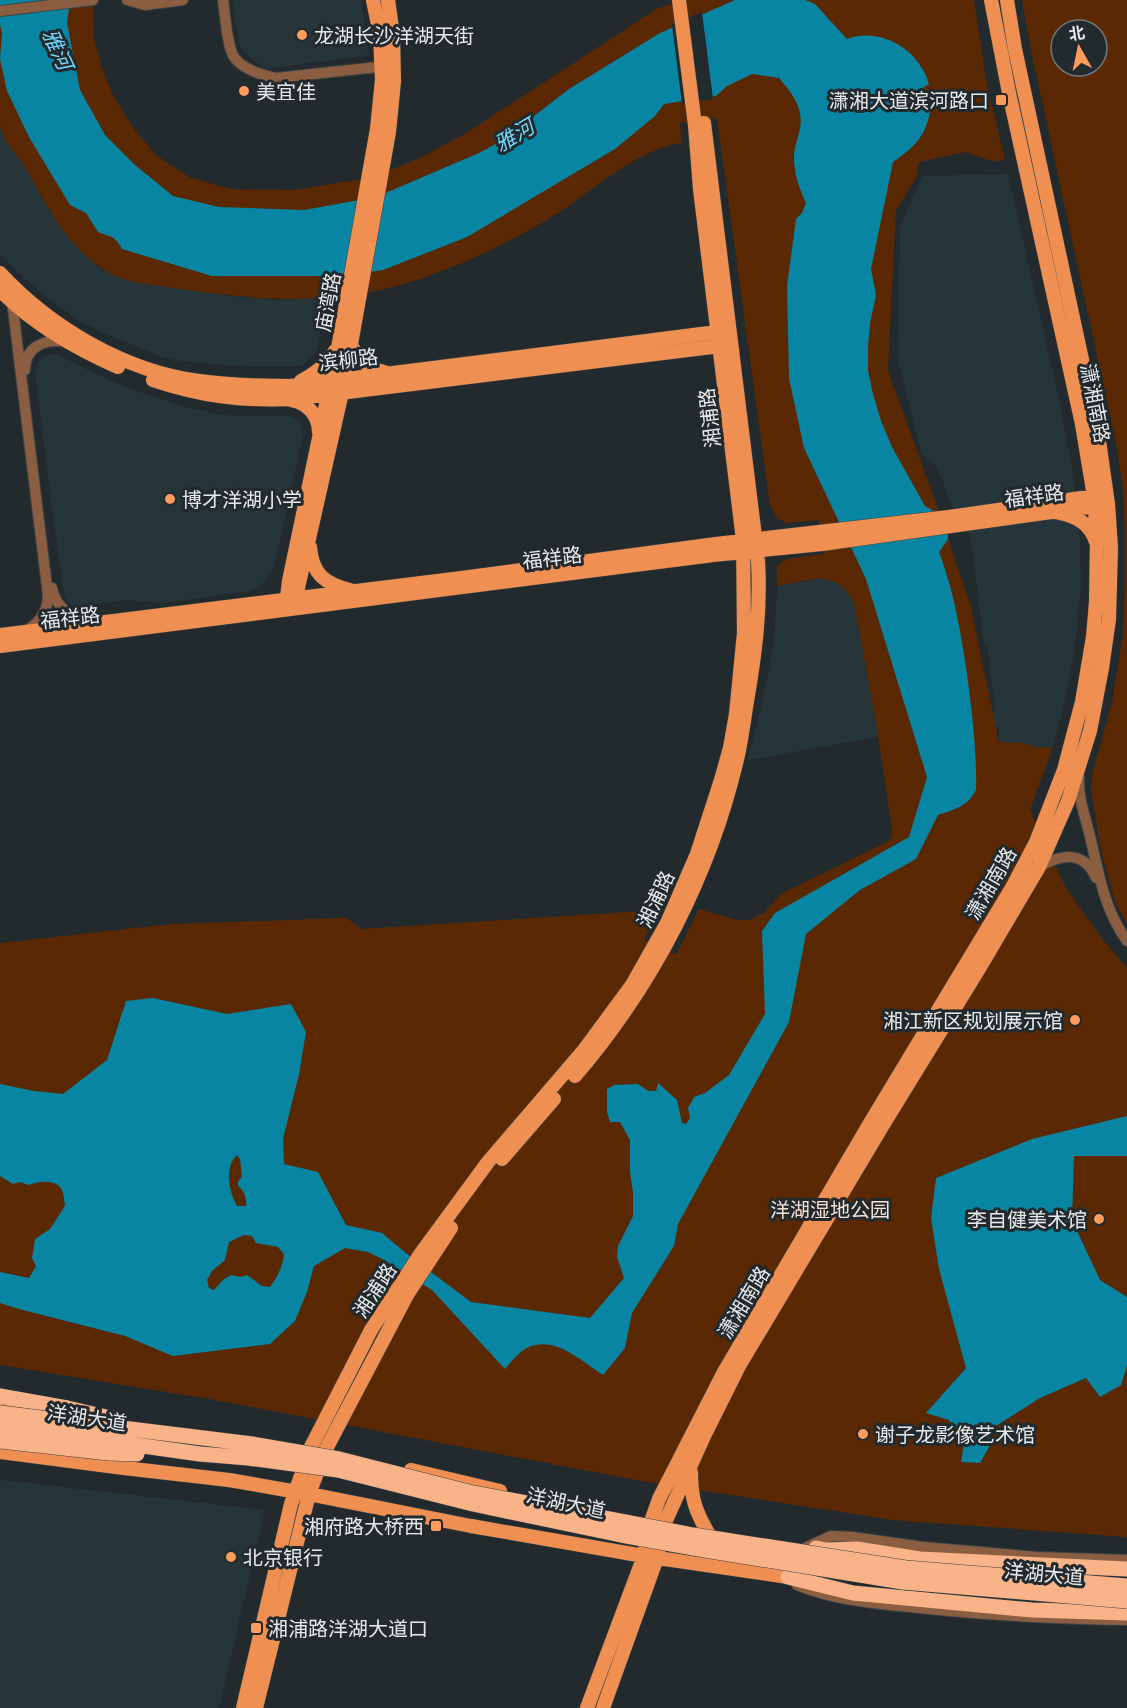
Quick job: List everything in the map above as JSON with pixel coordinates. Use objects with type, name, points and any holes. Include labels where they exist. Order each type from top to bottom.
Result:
[{"type":"highway","points":[[0,1396],[68,1408],[181,1435],[210,1438]]},
{"type":"highway","name":"洋湖大道","points":[[0,1413],[210,1438],[339,1459],[469,1492],[693,1535],[906,1568],[1127,1586]]},
{"type":"highway","name":"洋湖大道","points":[[0,1426],[200,1454],[338,1470],[473,1504],[621,1535],[903,1582],[1127,1601]]},
{"type":"highway","points":[[0,1441],[109,1453],[167,1456],[200,1454]]},
{"type":"highway","points":[[807,1547],[826,1550],[857,1549],[920,1558],[1127,1569]]},
{"type":"highway","points":[[788,1577],[853,1593],[1032,1610],[1127,1613]]},
{"type":"main road","name":"庙湾路","points":[[373,0],[388,70]]},
{"type":"main road","name":"庙湾路","points":[[292,603],[293,559],[326,433],[345,344],[393,35],[388,0]]},
{"type":"main road","name":"湘浦路","points":[[679,0],[699,125],[700,189],[713,295],[725,338],[725,386],[746,506]]},
{"type":"main road","name":"湘浦路","points":[[423,1259],[503,1157],[593,1055],[625,1013],[658,960],[680,918],[708,851],[738,753],[758,633],[759,589],[750,545],[699,125],[688,0]]},
{"type":"main road","name":"潇湘南路","points":[[656,1527],[691,1466],[739,1366],[1039,867],[1068,801],[1090,731],[1109,619],[1111,548],[1101,500],[1089,465],[1006,81],[991,0]]},
{"type":"main road","name":"潇湘南路","points":[[603,1708],[650,1557],[659,1499],[724,1372],[1036,842],[1064,770],[1082,702],[1093,638],[1101,500],[1098,434],[1015,50],[1007,0]]},
{"type":"main road","name":"滨柳路","points":[[0,273],[15,289],[64,328],[140,366],[197,381],[286,393],[338,380],[684,336],[725,338]]},
{"type":"main road","name":"滨柳路","points":[[0,290],[31,317],[91,355],[128,371],[196,392],[230,399],[286,393],[335,394],[379,389],[686,350],[725,338]]},
{"type":"main road","points":[[684,336],[698,329],[707,319],[713,304],[713,295]]},
{"type":"main road","points":[[379,389],[351,399],[326,433],[303,403],[286,393],[323,367],[345,344],[362,362],[381,371],[392,373]]},
{"type":"main road","points":[[686,350],[703,354],[710,359],[720,372],[725,386]]},
{"type":"main road","name":"庙湾路","points":[[292,603],[310,533],[326,433]]},
{"type":"main road","points":[[1061,501],[1070,498],[1082,489],[1089,475],[1089,465]]},
{"type":"main road","name":"福祥路","points":[[952,521],[1061,501],[1101,500]]},
{"type":"main road","name":"福祥路","points":[[0,636],[252,603],[292,603],[355,591],[952,521],[1043,513],[1101,500]]},
{"type":"main road","points":[[744,582],[743,574],[735,561],[712,549],[731,532],[746,506],[769,529],[795,541]]},
{"type":"main road","points":[[1043,513],[1066,514],[1083,523],[1094,535],[1097,550]]},
{"type":"main road","points":[[310,533],[310,554],[319,574],[328,582],[355,591]]},
{"type":"main road","points":[[759,589],[768,558],[795,541]]},
{"type":"main road","name":"湘浦路","points":[[243,1708],[302,1492],[326,1449],[405,1288],[488,1162],[598,1033],[632,985],[667,923],[697,854],[730,748],[741,667],[744,582],[750,545]]},
{"type":"main road","name":"福祥路","points":[[0,646],[292,603],[712,549]]},
{"type":"main road","points":[[252,603],[269,596],[274,591],[293,559]]},
{"type":"main road","name":"湘浦路","points":[[256,1708],[311,1447],[371,1329],[405,1288]]},
{"type":"main road","points":[[0,1405],[326,1449],[656,1527],[807,1547]]},
{"type":"main road","points":[[0,1452],[229,1480],[302,1492],[471,1526],[650,1557],[788,1577]]},
{"type":"main road","points":[[691,1466],[691,1491],[696,1512],[708,1533]]},
{"type":"main road","name":"潇湘南路","points":[[587,1708],[650,1557]]},
{"type":"street","points":[[0,9],[55,0]]},
{"type":"street","points":[[0,9],[93,0]]},
{"type":"street","points":[[128,0],[145,5],[183,0]]},
{"type":"street","points":[[141,0],[154,0]]},
{"type":"street","points":[[224,0],[232,42],[237,55],[259,71],[277,75],[388,70]]},
{"type":"street","points":[[12,301],[48,595],[48,605],[39,621],[27,630],[17,633]]},
{"type":"street","points":[[71,344],[55,341],[40,345],[28,355],[25,369],[54,598],[72,616],[101,622]]},
{"type":"street","points":[[1080,763],[1080,803],[1099,877],[1107,906],[1127,941]]},
{"type":"street","points":[[1039,867],[1064,856],[1080,860],[1089,866],[1097,882],[1106,912],[1127,947]]},
{"type":"street","points":[[807,1547],[831,1536],[1037,1557],[1127,1560]]},
{"type":"street","points":[[788,1577],[797,1585],[813,1592],[846,1600],[1039,1618],[1127,1620]]},
{"type":"shaded area","name":"龙湖长沙洋湖天街","points":[[232,0],[361,0],[369,55],[265,69],[240,47]]},
{"type":"shaded area","points":[[0,127],[63,230],[79,250],[102,270],[125,279],[230,296],[279,300],[325,298],[318,348],[314,355],[303,365],[297,366],[241,366],[180,361],[160,356],[108,335],[80,321],[54,303],[0,255]]},
{"type":"shaded area","points":[[1008,174],[1072,467],[1080,540],[1081,585],[1074,656],[1053,747],[1045,748],[1025,743],[999,742],[999,726],[994,726],[992,711],[995,710],[987,644],[984,644],[971,537],[951,503],[937,467],[922,455],[898,360],[900,228],[922,176]]},
{"type":"shaded area","name":"博才洋湖小学","points":[[58,355],[130,389],[186,407],[236,416],[290,416],[301,423],[303,435],[275,563],[272,572],[260,586],[250,591],[163,603],[129,600],[75,606],[69,603],[65,598],[62,583],[35,374],[37,364],[43,357]]},
{"type":"shaded area","points":[[827,578],[849,592],[854,603],[879,737],[748,760],[774,642],[777,586]]},
{"type":"shaded area","points":[[0,1480],[265,1510],[219,1708],[0,1708]]},
{"type":"green space","name":"洋湖湿地公园","points":[[0,0],[93,0],[94,39],[113,95],[134,129],[156,155],[189,177],[230,189],[293,190],[374,177],[422,157],[468,132],[658,8],[689,0],[974,0],[986,79],[1005,160],[992,161],[965,152],[919,162],[916,178],[896,210],[888,371],[971,607],[999,742],[1025,743],[1038,748],[1053,747],[1030,810],[1066,888],[1104,941],[1127,968],[1127,1537],[892,1520],[647,1482],[204,1398],[0,1365],[0,943],[171,924],[346,918],[362,929],[658,910],[644,940],[676,955],[699,909],[737,920],[749,920],[764,913],[781,894],[885,843],[892,837],[892,829],[876,722],[854,603],[839,584],[830,580],[811,580],[777,586],[777,568],[781,562],[792,558],[824,554],[819,520],[786,523],[777,518],[770,505],[717,118],[680,123],[682,143],[666,146],[634,161],[558,213],[503,244],[412,282],[366,293],[297,299],[227,295],[150,285],[129,281],[110,273],[79,249],[53,215],[28,171],[5,138],[0,126]]},
{"type":"green space","points":[[1022,0],[1127,0],[1127,925],[1115,902],[1100,846],[1091,789],[1092,775],[1112,703],[1123,635],[1125,532],[1123,489],[1117,448]]},
{"type":"water","name":"雅河","points":[[0,0],[70,0],[67,23],[80,90],[105,135],[135,165],[173,196],[219,207],[304,210],[376,197],[479,153],[503,140],[569,89],[660,33],[735,0],[805,0],[815,4],[847,39],[868,36],[888,40],[915,58],[926,75],[929,84],[922,91],[923,99],[931,102],[928,122],[915,144],[893,162],[871,269],[876,295],[870,323],[868,371],[881,421],[892,447],[925,506],[939,514],[948,531],[948,539],[939,552],[953,597],[965,659],[974,732],[976,790],[965,804],[938,815],[916,859],[860,890],[806,934],[789,1022],[678,1224],[674,1246],[632,1313],[625,1348],[603,1375],[564,1350],[543,1344],[522,1351],[505,1369],[432,1290],[368,1252],[345,1248],[314,1266],[307,1292],[295,1321],[270,1344],[173,1356],[125,1336],[0,1303],[0,1272],[29,1278],[36,1266],[32,1258],[35,1239],[50,1229],[65,1206],[62,1190],[56,1184],[47,1182],[29,1185],[20,1182],[13,1184],[0,1176],[0,1084],[63,1094],[107,1060],[126,1001],[153,998],[227,1014],[291,1004],[306,1032],[299,1074],[283,1139],[284,1164],[318,1172],[346,1225],[382,1233],[471,1302],[590,1318],[624,1278],[617,1257],[618,1246],[633,1216],[630,1140],[620,1122],[610,1122],[607,1112],[607,1089],[614,1085],[638,1084],[648,1091],[656,1091],[658,1083],[677,1100],[682,1123],[686,1124],[690,1118],[688,1108],[694,1097],[705,1093],[729,1075],[765,1014],[762,931],[775,913],[909,837],[927,777],[866,579],[804,448],[789,378],[787,286],[796,219],[802,213],[806,203],[797,181],[794,163],[801,121],[796,101],[779,78],[752,74],[727,86],[716,96],[664,104],[655,116],[615,149],[467,237],[383,270],[345,276],[212,276],[122,249],[112,237],[98,232],[86,213],[70,205],[29,137],[7,91],[0,59],[2,33]],"holes":[[[237,1155],[240,1159],[242,1176],[238,1186],[245,1195],[246,1206],[237,1206],[230,1187],[230,1166]],[[244,1235],[252,1236],[256,1243],[278,1247],[284,1254],[281,1268],[273,1283],[270,1287],[262,1286],[247,1275],[240,1277],[231,1275],[214,1290],[209,1288],[207,1280],[212,1271],[225,1260],[229,1242]]]},
{"type":"water","points":[[1127,1116],[1127,1156],[1074,1156],[1072,1220],[1100,1280],[1127,1297],[1127,1366],[1121,1385],[1100,1397],[1086,1378],[1040,1398],[991,1429],[992,1442],[980,1463],[961,1462],[964,1444],[949,1420],[926,1413],[966,1368],[939,1269],[931,1218],[936,1178],[1032,1139]]},
{"type":"pier","points":[[702,12],[713,99],[682,104],[672,25]]},
{"type":"place","name":"龙湖长沙洋湖天街","points":[[302,35]]},
{"type":"place","name":"美宜佳","points":[[244,91]]},
{"type":"place","name":"潇湘大道滨河路口","points":[[1001,100]]},
{"type":"place","name":"博才洋湖小学","points":[[170,499]]},
{"type":"place","name":"湘江新区规划展示馆","points":[[1075,1020]]},
{"type":"place","name":"李自健美术馆","points":[[1099,1219]]},
{"type":"place","name":"谢子龙影像艺术馆","points":[[863,1434]]},
{"type":"place","name":"湘府路大桥西","points":[[436,1526]]},
{"type":"place","name":"北京银行","points":[[231,1557]]},
{"type":"place","name":"湘浦路洋湖大道口","points":[[256,1628]]}]
